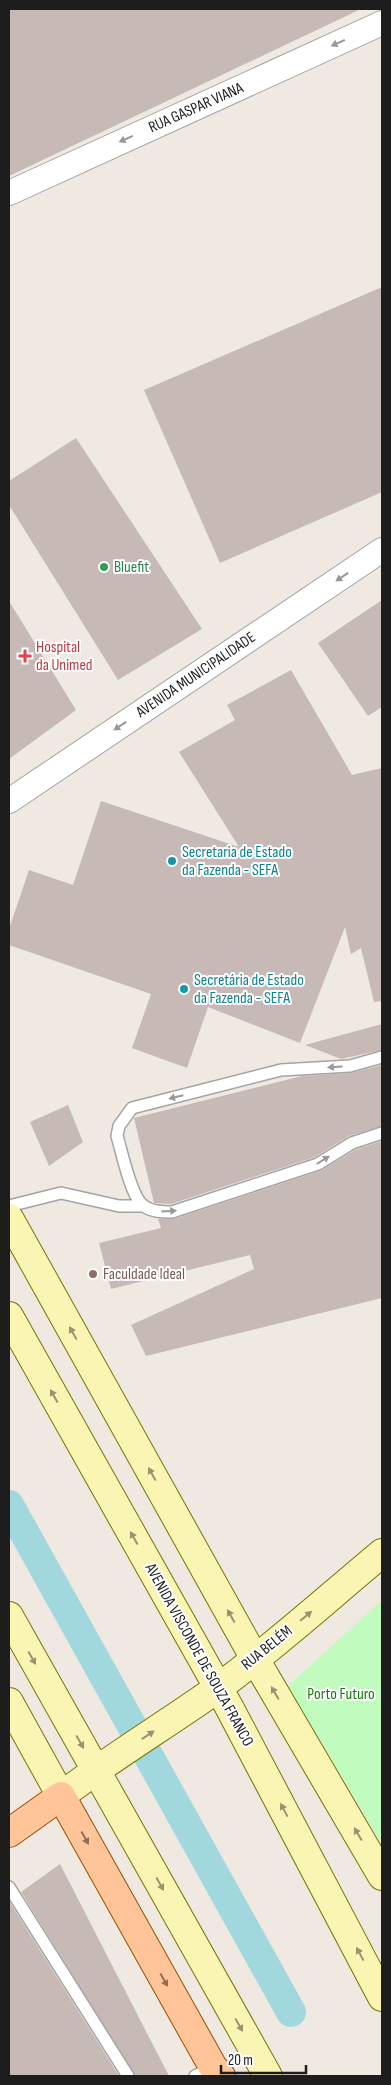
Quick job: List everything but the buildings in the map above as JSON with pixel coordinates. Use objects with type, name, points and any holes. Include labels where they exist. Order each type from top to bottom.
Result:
[{"type":"main road","points":[[9,1218],[255,1659],[382,1876]]},
{"type":"main road","name":"AVENIDA VISCONDE DE SOUZA FRANCO","points":[[9,1316],[218,1687],[382,1997]]},
{"type":"main road","name":"RUA BELÉM","points":[[61,1796],[95,1770],[176,1717],[255,1659],[382,1553]]},
{"type":"main road","points":[[9,1616],[268,2076]]},
{"type":"main road","points":[[9,1702],[210,2073]]},
{"type":"main road","points":[[9,1833],[61,1796]]},
{"type":"street","name":"RUA GASPAR VIANA","points":[[9,193],[382,23]]},
{"type":"street","name":"AVENIDA MUNICIPALIDADE","points":[[9,801],[382,550]]},
{"type":"lane","points":[[144,1206],[136,1198],[117,1136],[119,1126],[132,1108],[281,1070],[350,1066],[382,1057]]},
{"type":"lane","points":[[9,1206],[61,1193],[118,1206],[144,1206],[157,1211],[172,1212],[318,1164],[352,1142],[382,1133]]},
{"type":"lane","points":[[9,1887],[128,2076]]},
{"type":"green space","name":"Porto Futuro","points":[[382,1600],[382,1844],[288,1686]]},
{"type":"waterway","points":[[9,1505],[291,2012]]},
{"type":"place","name":"Bluefit","points":[[104,567]]},
{"type":"place","name":"Hospital da Unimed","points":[[25,656]]},
{"type":"place","name":"Secretaria de Estado da Fazenda - SEFA","points":[[172,861]]},
{"type":"place","name":"Secretária de Estado da Fazenda - SEFA","points":[[184,989]]},
{"type":"place","name":"Faculdade Ideal","points":[[93,1274]]}]
